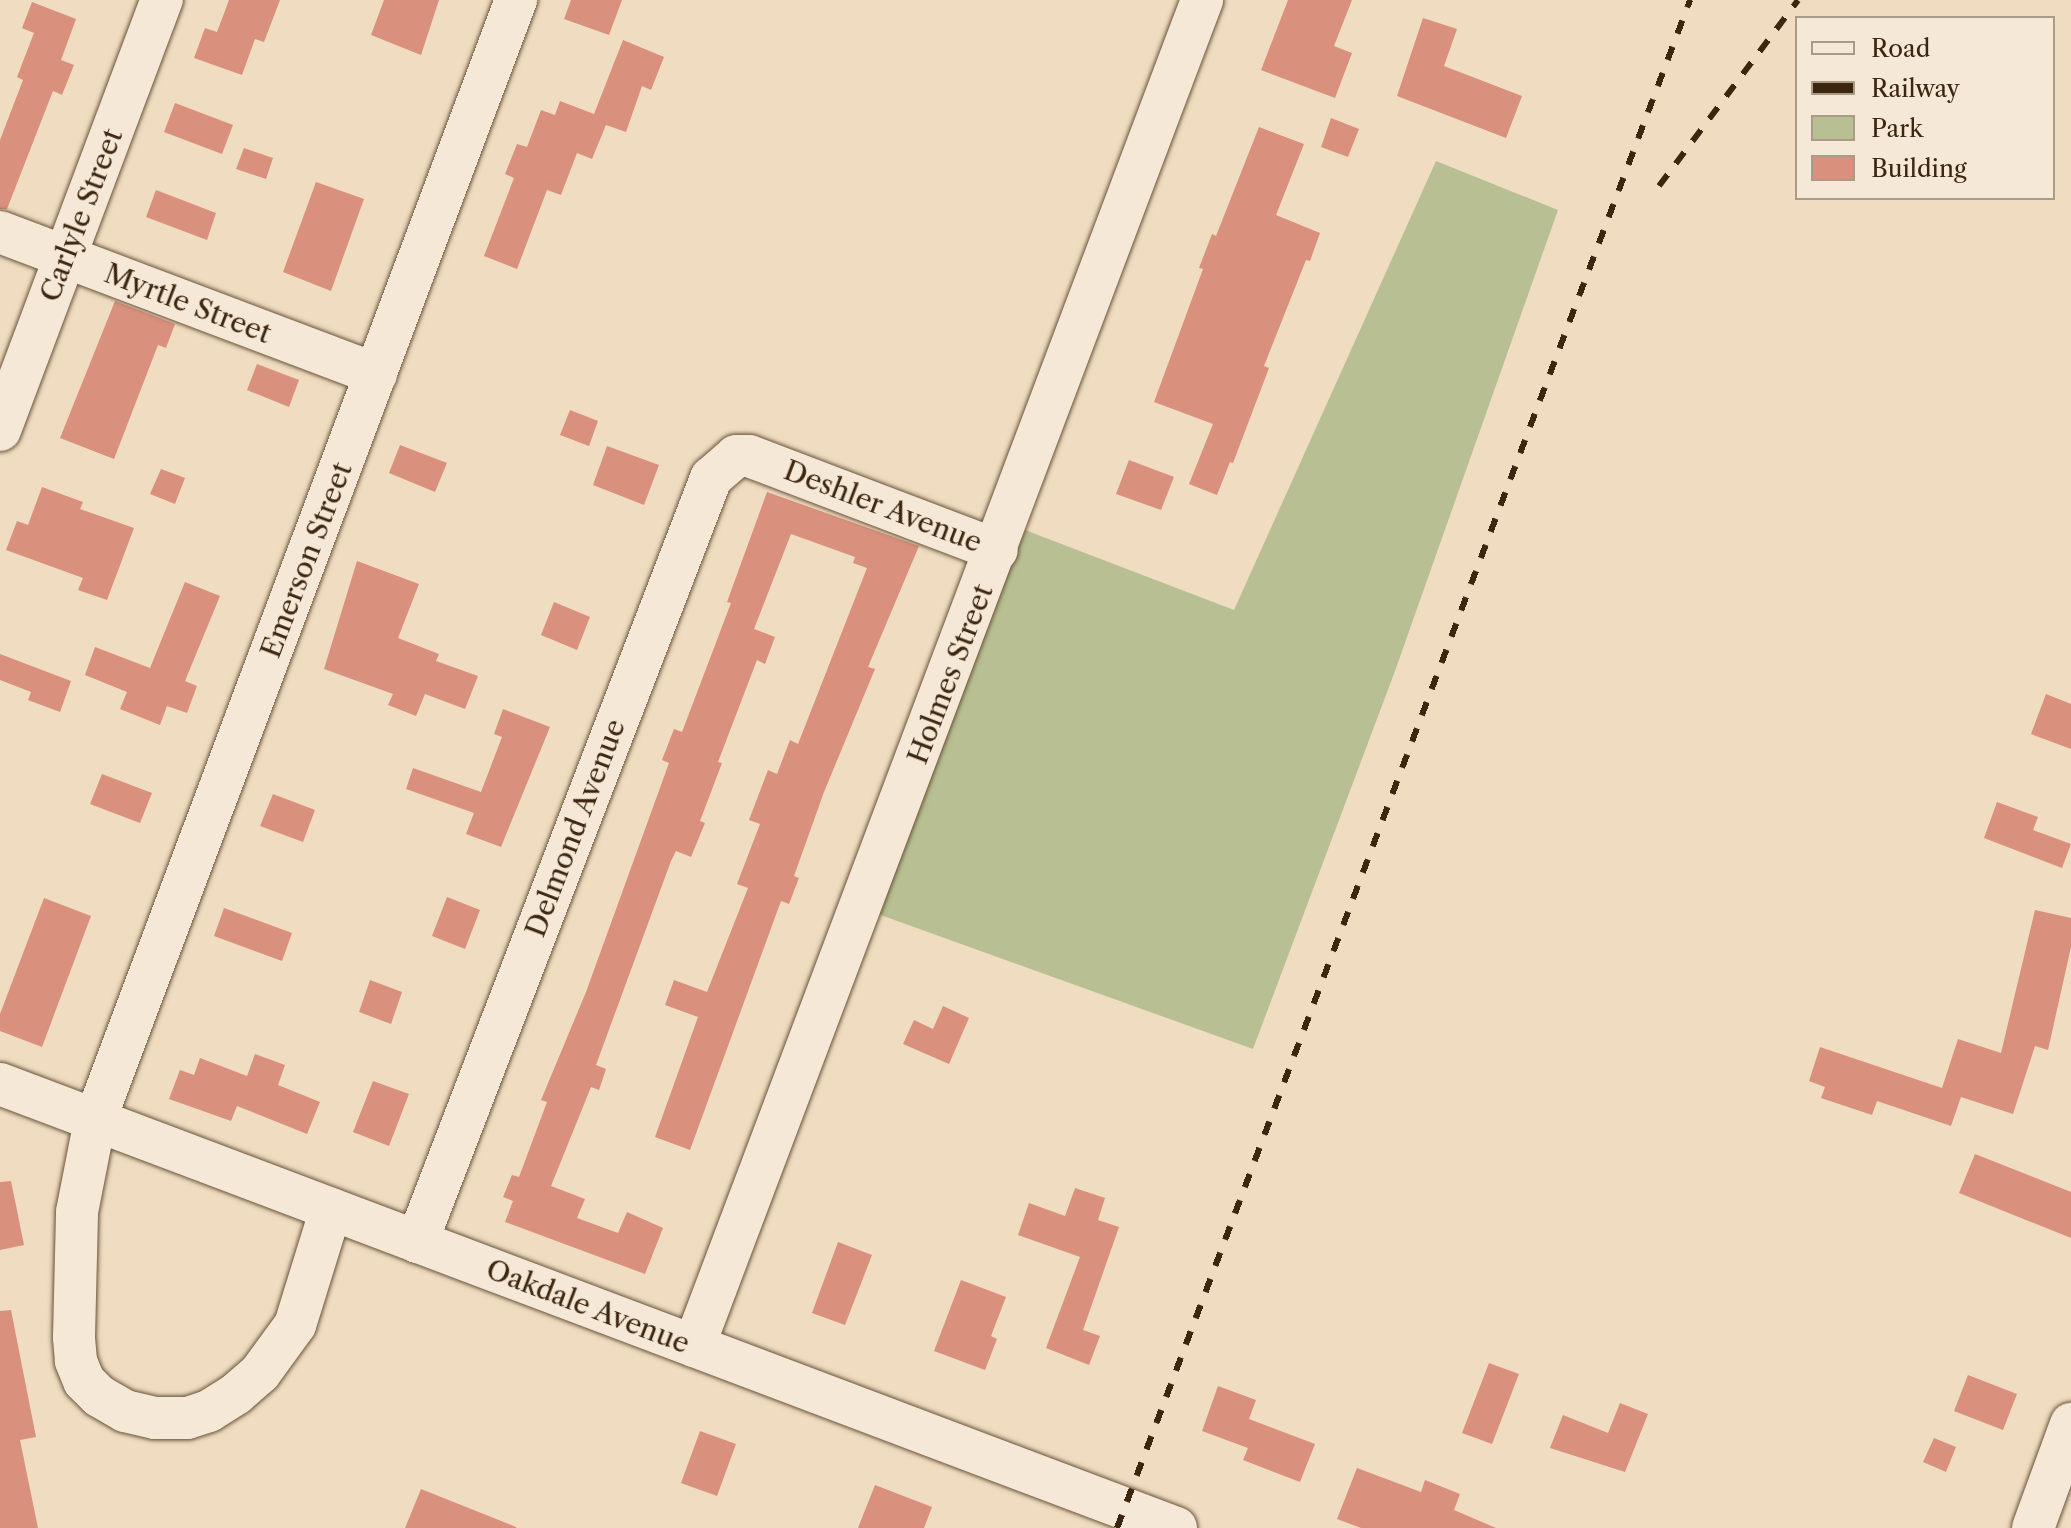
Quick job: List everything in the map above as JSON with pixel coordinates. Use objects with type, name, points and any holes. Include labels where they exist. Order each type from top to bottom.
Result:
[{"type":"street","name":"Carlyle Street","points":[[0,430],[162,0]]},
{"type":"street","name":"Emerson Street","points":[[331,1209],[295,1325],[260,1373],[236,1394],[209,1411],[187,1418],[155,1418],[125,1411],[99,1396],[84,1381],[76,1361],[77,1212],[95,1120],[516,0]]},
{"type":"street","name":"Holmes Street","points":[[694,1346],[997,550],[1202,0]]},
{"type":"street","name":"Myrtle Street","points":[[0,232],[376,374]]},
{"type":"street","name":"Delmond Avenue","points":[[417,1242],[702,493],[711,478],[736,456],[769,462]]},
{"type":"street","name":"Deshler Avenue","points":[[769,462],[997,550]]},
{"type":"street","name":"Oakdale Avenue","points":[[0,1084],[1176,1528]]},
{"type":"street","points":[[2033,1528],[2071,1426]]},
{"type":"green space","points":[[1436,161],[1558,210],[1395,671],[1253,1049],[875,913],[1025,530],[1234,610]]},
{"type":"building","points":[[229,0],[280,0],[264,42],[255,39],[242,75],[194,58],[205,28],[217,32]]},
{"type":"building","points":[[384,0],[439,0],[421,55],[371,35]]},
{"type":"building","points":[[571,0],[622,0],[609,35],[564,19]]},
{"type":"building","points":[[1288,0],[1352,0],[1334,46],[1352,53],[1335,98],[1261,70]]},
{"type":"building","points":[[32,2],[76,19],[61,60],[74,65],[62,95],[53,91],[7,209],[0,209],[0,140],[23,80],[17,77],[34,33],[22,28]]},
{"type":"building","points":[[1423,18],[1457,29],[1444,66],[1522,96],[1506,138],[1397,96]]},
{"type":"building","points":[[623,40],[664,57],[651,90],[642,86],[626,132],[606,125],[592,159],[577,153],[561,195],[547,190],[517,269],[484,256],[514,178],[505,174],[517,144],[527,147],[541,110],[555,115],[560,101],[594,114]]},
{"type":"building","points":[[175,103],[233,125],[222,154],[164,132]]},
{"type":"building","points":[[1331,118],[1359,129],[1348,157],[1321,147]]},
{"type":"building","points":[[1259,127],[1304,144],[1276,215],[1320,233],[1310,261],[1306,260],[1264,366],[1269,368],[1233,463],[1230,462],[1217,495],[1189,484],[1213,424],[1154,402],[1203,269],[1199,268],[1212,234],[1216,236]]},
{"type":"building","points":[[244,148],[273,158],[266,179],[236,169]]},
{"type":"building","points":[[316,182],[364,199],[331,291],[283,272]]},
{"type":"building","points":[[156,190],[216,213],[207,240],[146,217]]},
{"type":"building","points":[[115,301],[175,324],[166,348],[158,345],[114,459],[60,438]]},
{"type":"building","points":[[257,364],[299,380],[289,407],[247,390]]},
{"type":"building","points":[[570,410],[598,421],[589,446],[560,435]]},
{"type":"building","points":[[400,445],[447,463],[435,492],[389,473]]},
{"type":"building","points":[[607,446],[659,465],[644,505],[593,485]]},
{"type":"building","points":[[1129,460],[1174,477],[1161,510],[1116,494]]},
{"type":"building","points":[[161,469],[185,478],[175,504],[150,494]]},
{"type":"building","points":[[42,487],[83,502],[80,509],[134,528],[107,600],[78,590],[83,578],[6,550],[17,521],[28,525]]},
{"type":"building","points":[[767,492],[919,546],[868,667],[875,669],[824,792],[794,876],[799,878],[789,904],[781,901],[690,1150],[655,1137],[698,1017],[665,1005],[674,980],[707,992],[748,888],[737,884],[760,824],[749,820],[768,770],[777,774],[790,740],[798,744],[867,568],[853,563],[855,557],[791,534],[754,629],[775,637],[765,664],[757,660],[718,762],[722,763],[700,821],[705,823],[691,857],[676,851],[671,861],[596,1065],[606,1069],[599,1090],[591,1087],[551,1186],[585,1199],[577,1218],[618,1233],[627,1212],[663,1228],[645,1274],[505,1222],[513,1201],[503,1197],[512,1175],[519,1177],[547,1102],[541,1100],[586,992],[669,763],[662,760],[674,729],[682,732],[731,603],[727,602]]},
{"type":"building","points":[[357,561],[419,584],[398,638],[439,654],[436,661],[478,676],[465,709],[425,694],[416,716],[388,705],[393,694],[324,669]]},
{"type":"building","points":[[185,582],[220,596],[185,681],[197,686],[187,713],[167,706],[160,725],[120,709],[127,692],[85,675],[95,647],[150,668]]},
{"type":"building","points":[[554,602],[590,617],[577,650],[541,635]]},
{"type":"building","points":[[0,654],[71,681],[60,712],[28,700],[31,692],[0,680]]},
{"type":"building","points":[[2046,694],[2071,704],[2071,749],[2031,734]]},
{"type":"building","points":[[503,709],[550,727],[501,847],[466,834],[474,813],[406,789],[413,768],[481,792],[502,737],[494,734]]},
{"type":"building","points":[[102,774],[152,793],[140,823],[90,804]]},
{"type":"building","points":[[273,794],[315,810],[303,842],[260,826]]},
{"type":"building","points":[[1997,802],[2038,817],[2033,830],[2071,844],[2062,868],[1984,838]]},
{"type":"building","points":[[447,897],[480,910],[465,949],[432,936]]},
{"type":"building","points":[[44,898],[91,916],[42,1047],[0,1031],[0,1014]]},
{"type":"building","points":[[224,908],[292,933],[282,961],[214,936]]},
{"type":"building","points":[[2035,910],[2071,918],[2071,947],[2048,1050],[2035,1046],[2013,1114],[1961,1097],[1951,1126],[1877,1101],[1872,1115],[1821,1098],[1825,1087],[1809,1081],[1820,1047],[1942,1088],[1958,1039],[2001,1053]]},
{"type":"building","points":[[370,980],[402,992],[391,1024],[359,1012]]},
{"type":"building","points":[[943,1006],[969,1018],[949,1064],[903,1044],[914,1020],[933,1029]]},
{"type":"building","points":[[255,1054],[285,1065],[278,1085],[320,1102],[307,1134],[237,1106],[231,1121],[169,1099],[180,1070],[194,1075],[200,1058],[247,1076]]},
{"type":"building","points":[[373,1081],[409,1094],[389,1146],[353,1132]]},
{"type":"building","points":[[1975,1154],[2071,1192],[2071,1238],[1959,1193]]},
{"type":"building","points":[[11,1181],[24,1245],[0,1250],[0,1182]]},
{"type":"building","points":[[1075,1188],[1105,1198],[1098,1220],[1119,1227],[1083,1330],[1100,1336],[1089,1365],[1046,1348],[1080,1257],[1018,1235],[1029,1203],[1065,1216]]},
{"type":"building","points":[[838,1242],[872,1255],[845,1325],[812,1313]]},
{"type":"building","points":[[961,1280],[1006,1297],[991,1336],[997,1339],[985,1370],[934,1351]]},
{"type":"building","points":[[11,1310],[36,1437],[20,1440],[38,1528],[0,1528],[0,1311]]},
{"type":"building","points":[[1489,1363],[1519,1374],[1492,1444],[1462,1433]]},
{"type":"building","points":[[1968,1375],[2017,1394],[2003,1430],[1954,1411]]},
{"type":"building","points":[[1218,1386],[1256,1400],[1249,1419],[1315,1444],[1300,1482],[1243,1460],[1248,1448],[1202,1431]]},
{"type":"building","points":[[1620,1403],[1648,1414],[1625,1472],[1550,1448],[1563,1415],[1608,1433]]},
{"type":"building","points":[[700,1431],[736,1444],[717,1496],[681,1483]]},
{"type":"building","points":[[1934,1438],[1956,1447],[1946,1472],[1923,1462]]},
{"type":"building","points":[[1357,1468],[1421,1492],[1425,1480],[1460,1494],[1454,1510],[1496,1528],[1361,1528],[1337,1519]]},
{"type":"building","points":[[875,1485],[932,1507],[924,1528],[858,1528]]},
{"type":"building","points":[[421,1489],[516,1527],[516,1528],[405,1528]]},
{"type":"railway","points":[[1117,1528],[1690,0]]},
{"type":"railway","points":[[1659,186],[1798,0]]}]
